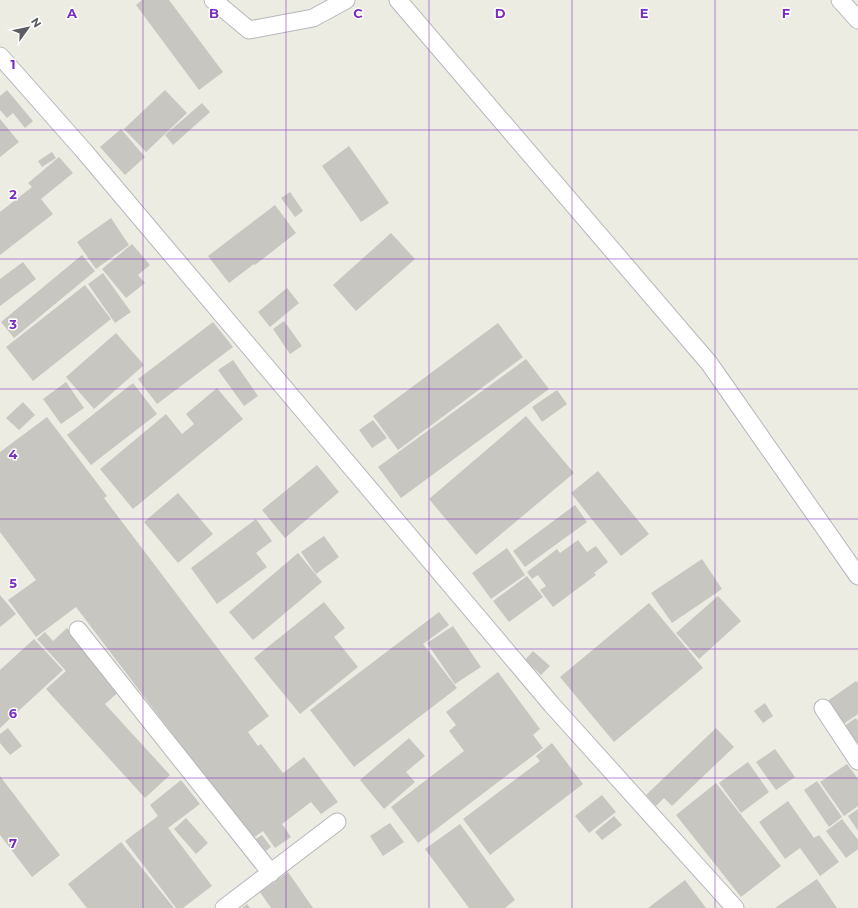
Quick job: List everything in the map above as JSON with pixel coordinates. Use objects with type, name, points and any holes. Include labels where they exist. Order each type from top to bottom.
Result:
[{"type":"street","points":[[213,0],[249,30],[313,18],[346,0]]},
{"type":"street","points":[[398,0],[708,363],[858,576]]},
{"type":"street","points":[[840,0],[858,20]]},
{"type":"street","points":[[0,56],[90,157],[552,705],[734,908]]},
{"type":"street","points":[[78,630],[271,873]]},
{"type":"street","points":[[823,708],[858,761]]},
{"type":"street","points":[[224,908],[337,822]]},
{"type":"building","points":[[142,0],[169,0],[223,72],[199,90],[136,5]]},
{"type":"building","points":[[7,90],[33,121],[25,128],[13,113],[7,118],[0,110],[0,96]]},
{"type":"building","points":[[165,90],[187,113],[146,152],[124,129]]},
{"type":"building","points":[[202,103],[210,112],[173,145],[165,135]]},
{"type":"building","points":[[0,119],[19,142],[0,157]]},
{"type":"building","points":[[121,129],[145,157],[125,175],[100,147]]},
{"type":"building","points":[[349,146],[389,203],[361,222],[322,166]]},
{"type":"building","points":[[52,152],[56,158],[42,167],[38,161]]},
{"type":"building","points":[[59,157],[73,173],[41,199],[53,214],[0,255],[0,212],[32,187],[28,183]]},
{"type":"building","points":[[290,192],[303,211],[295,217],[281,198]]},
{"type":"building","points":[[275,205],[296,233],[229,283],[208,256]]},
{"type":"building","points":[[111,218],[129,245],[96,269],[77,242]]},
{"type":"building","points":[[391,233],[415,259],[356,311],[333,285]]},
{"type":"building","points":[[132,244],[150,265],[138,275],[145,283],[126,298],[102,269]]},
{"type":"building","points":[[82,255],[95,271],[14,338],[1,322]]},
{"type":"building","points":[[23,262],[36,279],[0,306],[0,279]]},
{"type":"building","points":[[103,273],[131,312],[115,323],[88,284]]},
{"type":"building","points":[[85,285],[111,319],[33,381],[6,347]]},
{"type":"building","points":[[287,288],[299,303],[270,327],[258,312]]},
{"type":"building","points":[[284,321],[302,346],[290,354],[273,329]]},
{"type":"building","points":[[213,322],[233,347],[157,404],[138,379]]},
{"type":"building","points":[[498,323],[523,357],[398,450],[373,416]]},
{"type":"building","points":[[116,333],[144,365],[94,409],[66,377]]},
{"type":"building","points":[[526,359],[549,389],[401,498],[378,467]]},
{"type":"building","points":[[233,360],[258,396],[244,406],[218,370]]},
{"type":"building","points":[[66,382],[84,408],[61,424],[43,399]]},
{"type":"building","points":[[133,383],[157,414],[91,465],[67,435]]},
{"type":"building","points":[[217,388],[243,419],[133,509],[100,469],[166,414],[182,434],[194,424],[186,414]]},
{"type":"building","points":[[557,390],[567,404],[542,422],[532,407]]},
{"type":"building","points":[[23,402],[35,415],[19,430],[6,418]]},
{"type":"building","points":[[526,416],[574,473],[476,555],[429,499]]},
{"type":"building","points":[[47,417],[107,496],[104,498],[269,716],[248,732],[258,746],[261,744],[283,773],[304,757],[338,802],[321,814],[311,802],[282,824],[291,837],[275,848],[263,831],[252,839],[76,607],[36,637],[8,600],[36,580],[0,532],[0,452]]},
{"type":"building","points":[[373,420],[387,438],[372,448],[359,430]]},
{"type":"building","points":[[317,465],[339,492],[285,538],[262,510]]},
{"type":"building","points":[[598,471],[649,534],[621,556],[571,493]]},
{"type":"building","points":[[178,493],[213,534],[178,563],[144,522]]},
{"type":"building","points":[[575,505],[587,522],[525,567],[513,551]]},
{"type":"building","points":[[256,519],[272,541],[256,553],[267,567],[217,604],[191,568]]},
{"type":"building","points":[[324,536],[339,557],[316,574],[301,552]]},
{"type":"building","points":[[578,540],[587,552],[596,546],[608,562],[594,573],[596,575],[553,607],[540,590],[546,586],[538,575],[532,579],[527,572],[557,549],[560,553]]},
{"type":"building","points":[[507,548],[525,575],[491,599],[472,573]]},
{"type":"building","points":[[298,553],[322,582],[253,640],[229,612]]},
{"type":"building","points":[[702,559],[722,589],[672,623],[651,593]]},
{"type":"building","points":[[527,576],[543,597],[509,622],[493,601]]},
{"type":"building","points":[[0,595],[16,614],[0,627]]},
{"type":"building","points":[[718,596],[741,621],[699,659],[676,633]]},
{"type":"building","points":[[324,602],[345,628],[334,637],[358,667],[300,714],[254,658]]},
{"type":"building","points":[[649,603],[703,668],[614,742],[560,677]]},
{"type":"building","points":[[439,612],[449,625],[423,644],[457,688],[354,767],[310,710]]},
{"type":"building","points":[[453,626],[481,667],[455,684],[427,643]]},
{"type":"building","points":[[67,628],[122,689],[105,704],[170,775],[145,798],[46,689],[66,671],[37,639],[45,632],[53,641]]},
{"type":"building","points":[[34,639],[63,670],[0,728],[0,670]]},
{"type":"building","points":[[533,651],[550,666],[541,675],[525,660]]},
{"type":"building","points":[[498,672],[540,729],[533,735],[543,748],[418,843],[391,807],[464,751],[449,731],[456,725],[446,712]]},
{"type":"building","points":[[856,681],[858,683],[858,714],[842,725],[826,702]]},
{"type":"building","points":[[765,703],[773,716],[763,723],[754,711]]},
{"type":"building","points":[[856,718],[858,721],[858,747],[844,726]]},
{"type":"building","points":[[8,728],[22,746],[10,755],[0,743],[0,734]]},
{"type":"building","points":[[716,728],[734,747],[672,806],[664,798],[656,806],[646,795]]},
{"type":"building","points":[[409,738],[425,756],[406,772],[415,782],[384,809],[360,780]]},
{"type":"building","points":[[552,743],[583,784],[490,855],[463,819],[540,761],[536,756]]},
{"type":"building","points":[[775,749],[795,777],[776,790],[756,762]]},
{"type":"building","points":[[748,762],[769,792],[741,813],[719,783]]},
{"type":"building","points":[[847,764],[858,779],[858,806],[844,816],[820,782]]},
{"type":"building","points":[[0,776],[60,855],[32,877],[0,835]]},
{"type":"building","points":[[181,780],[200,804],[168,828],[212,886],[183,908],[176,908],[125,841],[158,816],[150,805]]},
{"type":"building","points":[[817,781],[842,817],[829,827],[804,790]]},
{"type":"building","points":[[716,783],[781,866],[741,897],[676,815]]},
{"type":"building","points":[[602,795],[616,812],[589,833],[575,816]]},
{"type":"building","points":[[788,801],[814,838],[819,835],[839,862],[820,876],[800,848],[785,859],[759,822]]},
{"type":"building","points":[[858,809],[858,831],[848,816]]},
{"type":"building","points":[[614,816],[622,825],[602,840],[595,832]]},
{"type":"building","points":[[186,818],[208,843],[196,854],[174,829]]},
{"type":"building","points":[[842,819],[858,840],[858,849],[846,858],[826,831]]},
{"type":"building","points":[[390,823],[404,842],[383,856],[370,836]]},
{"type":"building","points":[[460,824],[515,900],[505,908],[469,908],[425,849]]},
{"type":"building","points":[[262,835],[271,847],[263,853],[254,840]]},
{"type":"building","points":[[121,842],[174,908],[87,908],[68,884]]},
{"type":"building","points":[[288,872],[313,908],[271,908],[260,892]]},
{"type":"building","points":[[817,879],[837,908],[775,908]]},
{"type":"building","points":[[685,880],[706,908],[648,908]]},
{"type":"building","points":[[247,904],[250,908],[242,908]]}]
